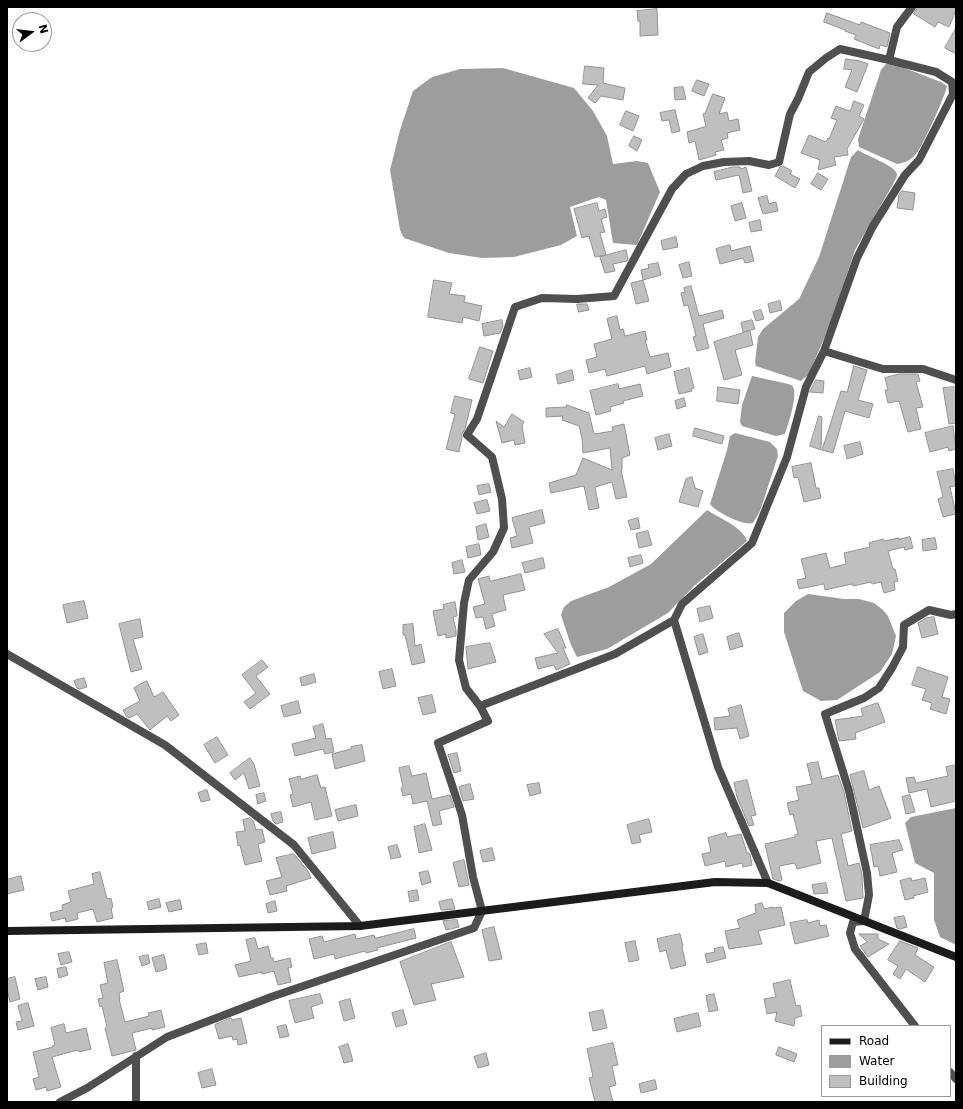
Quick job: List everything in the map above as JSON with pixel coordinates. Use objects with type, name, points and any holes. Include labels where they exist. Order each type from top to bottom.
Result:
[{"type":"main road","points":[[7,931],[360,926],[716,882],[768,883],[956,957]]},
{"type":"street","points":[[889,60],[897,27],[912,7]]},
{"type":"street","points":[[60,1102],[87,1088],[167,1037],[271,997],[474,928],[482,911],[462,815],[438,743],[488,722],[480,706],[466,688],[459,660],[464,603],[470,580],[493,552],[504,528],[502,499],[492,457],[467,435],[477,419],[515,307],[542,298],[577,299],[614,296],[672,189],[686,174],[703,166],[724,162],[749,161],[769,165],[779,162],[790,114],[809,72],[840,49],[936,72],[952,82],[953,94],[919,160],[905,175],[873,226],[857,258],[824,351],[806,386],[787,458],[752,543],[682,604],[674,620],[615,654],[480,706]]},
{"type":"street","points":[[824,351],[883,369],[923,369],[956,380]]},
{"type":"street","points":[[914,1025],[855,948],[850,933],[853,922],[864,921],[869,895],[867,873],[850,791],[825,714],[864,698],[879,688],[892,668],[903,646],[904,625],[929,610],[950,615],[956,614]]},
{"type":"street","points":[[674,620],[718,767],[768,883]]},
{"type":"street","points":[[7,654],[165,745],[294,845],[360,926]]},
{"type":"street","points":[[136,1056],[136,1102]]},
{"type":"water","points":[[886,64],[894,64],[941,82],[947,86],[943,99],[919,150],[910,160],[897,164],[859,147],[858,139],[881,70]]},
{"type":"water","points":[[503,68],[574,88],[593,111],[607,136],[613,164],[637,161],[648,163],[660,192],[637,245],[613,243],[606,200],[599,197],[570,207],[577,236],[561,245],[514,257],[482,258],[449,253],[404,238],[400,230],[390,170],[400,130],[413,91],[432,77],[460,69]]},
{"type":"water","points":[[858,150],[891,168],[897,175],[855,250],[831,322],[809,374],[801,381],[756,366],[755,362],[758,337],[763,329],[799,299],[819,257],[851,157]]},
{"type":"water","points":[[752,376],[792,385],[794,391],[793,403],[785,434],[776,436],[742,426],[740,422],[742,405]]},
{"type":"water","points":[[735,433],[770,442],[777,449],[778,456],[760,511],[753,523],[730,518],[710,504],[730,436]]},
{"type":"water","points":[[707,510],[736,527],[745,536],[747,541],[694,586],[668,613],[607,649],[577,657],[571,645],[561,615],[564,607],[571,601],[609,587],[651,564]]},
{"type":"water","points":[[808,594],[844,599],[859,599],[874,603],[888,616],[896,636],[892,654],[880,672],[837,700],[821,701],[803,691],[784,632],[784,613],[796,601]]},
{"type":"water","points":[[956,808],[956,945],[940,937],[934,920],[934,873],[915,863],[905,823],[911,817]]},
{"type":"building","points":[[918,7],[956,7],[956,10],[949,27],[938,22],[935,27],[914,14]]},
{"type":"building","points":[[657,9],[658,35],[640,36],[640,21],[638,21],[637,11]]},
{"type":"building","points":[[827,13],[860,25],[861,22],[890,33],[887,47],[880,45],[879,49],[854,39],[856,35],[824,22]]},
{"type":"building","points":[[956,28],[956,54],[945,48]]},
{"type":"building","points":[[846,59],[868,64],[857,92],[845,87],[852,70],[844,69]]},
{"type":"building","points":[[585,66],[604,68],[603,83],[625,88],[623,100],[601,96],[595,103],[588,98],[598,85],[583,84]]},
{"type":"building","points":[[697,80],[709,84],[704,96],[692,91]]},
{"type":"building","points":[[683,87],[686,99],[675,100],[674,88]]},
{"type":"building","points":[[713,94],[725,98],[719,114],[727,112],[729,121],[738,119],[740,130],[727,133],[728,138],[721,140],[724,150],[715,152],[716,155],[699,160],[695,141],[689,143],[687,132],[706,126],[703,114],[705,113]]},
{"type":"building","points":[[854,101],[864,105],[859,116],[864,119],[847,149],[848,155],[834,157],[836,165],[818,170],[820,160],[801,153],[809,135],[826,142],[828,138],[829,139],[837,120],[831,118],[836,106],[850,111]]},
{"type":"building","points":[[675,110],[680,131],[672,133],[669,120],[662,121],[660,113]]},
{"type":"building","points":[[626,111],[639,116],[633,131],[620,125]]},
{"type":"building","points":[[634,136],[642,140],[637,151],[629,146]]},
{"type":"building","points":[[783,166],[792,171],[790,174],[800,179],[795,188],[775,176],[780,167]]},
{"type":"building","points":[[733,167],[740,167],[741,169],[746,167],[752,191],[743,193],[739,175],[716,180],[714,172]]},
{"type":"building","points":[[818,173],[828,179],[821,190],[811,184]]},
{"type":"building","points":[[902,191],[915,193],[913,210],[897,208],[899,194]]},
{"type":"building","points":[[767,196],[769,204],[776,202],[778,211],[763,214],[758,198]]},
{"type":"building","points":[[597,203],[599,211],[605,209],[607,217],[601,219],[605,232],[600,233],[606,255],[595,257],[589,236],[582,238],[574,209]]},
{"type":"building","points":[[742,203],[746,218],[735,221],[731,206]]},
{"type":"building","points":[[760,220],[762,230],[751,232],[749,223]]},
{"type":"building","points":[[676,237],[678,247],[663,250],[661,241]]},
{"type":"building","points":[[730,245],[731,251],[750,246],[754,261],[745,263],[743,258],[720,264],[716,249]]},
{"type":"building","points":[[626,250],[627,261],[613,264],[615,271],[605,273],[600,257]]},
{"type":"building","points":[[689,262],[692,276],[683,278],[679,265]]},
{"type":"building","points":[[658,263],[661,275],[643,280],[641,270],[649,268],[648,265]]},
{"type":"building","points":[[434,280],[452,283],[449,294],[465,296],[464,302],[482,306],[479,321],[463,317],[462,323],[428,317]]},
{"type":"building","points":[[643,280],[649,301],[636,304],[631,283]]},
{"type":"building","points":[[691,286],[699,316],[722,310],[724,318],[703,324],[709,348],[697,351],[693,337],[696,336],[688,305],[684,306],[681,293],[685,292],[684,288]]},
{"type":"building","points":[[780,301],[782,310],[770,313],[768,304]]},
{"type":"building","points":[[577,304],[587,304],[589,310],[579,312]]},
{"type":"building","points":[[761,310],[764,319],[756,321],[753,312]]},
{"type":"building","points":[[617,316],[620,330],[623,329],[625,336],[645,331],[647,340],[645,340],[650,357],[668,353],[671,367],[647,374],[645,366],[607,376],[605,369],[589,373],[586,360],[597,357],[594,344],[612,339],[607,319]]},
{"type":"building","points":[[502,320],[503,326],[500,333],[484,336],[482,324]]},
{"type":"building","points":[[752,320],[755,329],[743,332],[741,323]]},
{"type":"building","points":[[750,331],[753,345],[735,350],[742,375],[724,380],[714,342]]},
{"type":"building","points":[[480,347],[493,351],[483,383],[469,379]]},
{"type":"building","points":[[854,366],[867,370],[858,400],[873,404],[869,418],[845,411],[833,453],[822,450],[841,391],[847,392]]},
{"type":"building","points":[[530,368],[532,377],[520,380],[518,371]]},
{"type":"building","points":[[689,368],[694,388],[691,389],[692,391],[679,394],[674,372]]},
{"type":"building","points":[[572,370],[574,380],[558,384],[556,375]]},
{"type":"building","points":[[899,374],[918,374],[920,381],[916,382],[923,407],[916,408],[921,429],[908,432],[899,401],[888,403],[885,390],[888,390],[885,378]]},
{"type":"building","points":[[816,380],[824,381],[823,393],[810,392]]},
{"type":"building","points":[[618,384],[619,389],[640,384],[643,396],[623,401],[624,403],[610,407],[611,411],[596,415],[590,391]]},
{"type":"building","points":[[718,387],[740,390],[738,404],[717,401]]},
{"type":"building","points":[[956,387],[956,423],[949,424],[943,388]]},
{"type":"building","points":[[455,396],[472,400],[465,429],[462,434],[459,452],[446,449],[455,414],[451,413]]},
{"type":"building","points":[[684,398],[686,406],[677,409],[675,401]]},
{"type":"building","points":[[567,405],[589,413],[594,434],[613,431],[612,427],[624,424],[630,455],[622,458],[621,470],[627,497],[616,499],[612,482],[595,487],[599,508],[589,510],[584,486],[551,493],[549,483],[576,475],[583,458],[612,470],[610,448],[583,453],[582,438],[579,426],[562,420],[563,416],[546,417],[546,408],[566,407]]},
{"type":"building","points":[[512,414],[524,422],[522,426],[525,443],[515,445],[514,440],[502,443],[496,421],[504,427]]},
{"type":"building","points":[[819,416],[822,417],[821,450],[810,446]]},
{"type":"building","points":[[953,426],[956,449],[949,451],[948,447],[930,452],[925,433]]},
{"type":"building","points":[[695,428],[724,436],[722,444],[693,436]]},
{"type":"building","points":[[669,434],[672,446],[658,450],[655,438]]},
{"type":"building","points":[[860,442],[863,454],[847,459],[844,446]]},
{"type":"building","points":[[811,463],[816,488],[819,488],[821,498],[804,502],[798,477],[794,478],[792,467]]},
{"type":"building","points":[[953,469],[956,486],[950,487],[956,514],[943,517],[938,499],[943,497],[937,472]]},
{"type":"building","points":[[692,477],[695,488],[703,491],[698,507],[679,502],[686,479]]},
{"type":"building","points":[[489,484],[491,492],[479,495],[477,486]]},
{"type":"building","points":[[487,500],[490,511],[477,514],[474,503]]},
{"type":"building","points":[[542,510],[545,523],[529,527],[533,543],[512,548],[510,538],[517,536],[512,518]]},
{"type":"building","points":[[638,518],[640,528],[631,530],[628,521]]},
{"type":"building","points":[[486,524],[489,537],[478,540],[476,527]]},
{"type":"building","points":[[648,531],[652,545],[639,548],[636,534]]},
{"type":"building","points":[[910,537],[913,548],[905,550],[904,547],[888,551],[898,581],[894,582],[895,590],[884,593],[881,582],[872,584],[871,582],[853,586],[852,584],[825,590],[824,584],[799,589],[797,580],[806,578],[801,559],[826,553],[830,568],[846,564],[844,553],[870,547],[869,543],[883,539],[884,541]]},
{"type":"building","points":[[935,538],[937,549],[923,551],[922,540]]},
{"type":"building","points":[[479,544],[481,555],[468,558],[466,547]]},
{"type":"building","points":[[641,555],[643,563],[630,567],[628,558]]},
{"type":"building","points":[[543,558],[545,568],[525,573],[522,563]]},
{"type":"building","points":[[462,560],[465,572],[454,574],[452,563]]},
{"type":"building","points":[[521,574],[525,590],[503,595],[506,610],[492,614],[495,626],[486,629],[483,617],[476,618],[473,607],[485,604],[478,579],[489,576],[490,581]]},
{"type":"building","points":[[84,601],[88,618],[67,623],[63,605]]},
{"type":"building","points":[[455,602],[457,616],[453,617],[456,636],[446,638],[446,634],[438,636],[433,611],[444,609],[443,605]]},
{"type":"building","points":[[710,606],[713,618],[700,622],[697,609]]},
{"type":"building","points":[[934,617],[938,634],[922,638],[918,623],[926,618]]},
{"type":"building","points":[[140,619],[143,637],[133,639],[142,669],[131,672],[119,624]]},
{"type":"building","points":[[413,624],[415,646],[421,644],[425,662],[412,665],[405,635],[403,635],[403,625]]},
{"type":"building","points":[[558,629],[566,648],[563,648],[570,664],[556,670],[554,665],[538,669],[535,658],[558,653],[544,634]]},
{"type":"building","points":[[739,633],[743,646],[730,650],[727,637]]},
{"type":"building","points":[[703,634],[708,652],[699,655],[694,637]]},
{"type":"building","points":[[490,643],[496,662],[468,669],[466,647]]},
{"type":"building","points":[[262,660],[268,667],[256,676],[270,694],[250,709],[244,702],[256,693],[242,675]]},
{"type":"building","points":[[918,667],[948,677],[942,697],[950,699],[946,714],[930,709],[932,703],[922,700],[926,689],[912,685]]},
{"type":"building","points":[[392,669],[396,686],[383,689],[379,672]]},
{"type":"building","points":[[314,674],[316,682],[302,686],[300,678]]},
{"type":"building","points":[[84,678],[87,687],[80,689],[77,688],[74,681]]},
{"type":"building","points":[[147,681],[154,697],[163,692],[179,715],[171,721],[167,716],[150,730],[137,714],[129,718],[123,710],[140,701],[134,688]]},
{"type":"building","points":[[432,695],[436,712],[423,715],[418,698]]},
{"type":"building","points":[[298,701],[301,713],[284,717],[281,706]]},
{"type":"building","points":[[878,703],[885,722],[855,733],[856,739],[839,741],[835,720],[863,716],[861,709]]},
{"type":"building","points":[[741,705],[749,736],[740,739],[737,728],[715,730],[714,718],[730,716],[728,709]]},
{"type":"building","points":[[323,724],[326,739],[331,738],[334,752],[325,754],[323,749],[295,756],[292,744],[316,738],[313,727]]},
{"type":"building","points":[[217,737],[228,755],[215,763],[204,745]]},
{"type":"building","points":[[362,745],[365,761],[335,769],[332,754],[351,749],[351,747]]},
{"type":"building","points":[[457,753],[461,771],[454,773],[448,755]]},
{"type":"building","points":[[250,758],[254,764],[260,786],[249,789],[244,773],[235,780],[230,773]]},
{"type":"building","points":[[818,762],[822,779],[838,775],[844,792],[852,831],[841,834],[848,866],[859,863],[862,874],[863,898],[846,901],[832,838],[816,841],[821,863],[797,869],[795,863],[779,866],[782,880],[779,881],[773,879],[765,844],[795,837],[795,835],[798,834],[793,814],[790,815],[787,803],[799,800],[796,787],[812,784],[807,764]]},
{"type":"building","points":[[956,765],[956,801],[931,807],[927,789],[909,793],[906,778],[914,777],[916,783],[948,776],[946,767]]},
{"type":"building","points":[[409,766],[412,776],[426,773],[432,799],[450,795],[454,807],[439,811],[442,824],[433,826],[427,801],[413,804],[411,794],[403,796],[401,788],[403,787],[399,768]]},
{"type":"building","points":[[864,771],[869,790],[879,786],[891,818],[863,828],[850,775]]},
{"type":"building","points":[[317,775],[321,788],[325,787],[332,816],[315,820],[311,802],[293,807],[290,795],[293,794],[289,779],[300,776],[301,779]]},
{"type":"building","points":[[747,780],[756,815],[751,816],[754,825],[749,826],[737,797],[734,783]]},
{"type":"building","points":[[539,783],[541,793],[530,796],[527,785]]},
{"type":"building","points":[[470,784],[474,799],[463,801],[459,787]]},
{"type":"building","points":[[207,790],[210,800],[201,802],[198,793]]},
{"type":"building","points":[[264,793],[266,801],[258,804],[256,795]]},
{"type":"building","points":[[910,795],[915,812],[906,814],[902,797]]},
{"type":"building","points":[[356,805],[358,816],[338,821],[335,810]]},
{"type":"building","points":[[281,812],[283,822],[276,824],[273,821],[271,814]]},
{"type":"building","points":[[250,818],[253,821],[256,830],[262,829],[265,842],[258,844],[262,861],[245,865],[240,845],[238,846],[236,832],[245,831],[243,820]]},
{"type":"building","points":[[649,819],[652,832],[639,835],[641,842],[632,844],[627,825]]},
{"type":"building","points":[[425,824],[432,850],[419,853],[414,827]]},
{"type":"building","points":[[333,832],[336,848],[312,854],[308,838]]},
{"type":"building","points":[[726,833],[727,837],[741,834],[747,853],[750,854],[752,865],[743,867],[742,863],[726,867],[725,861],[705,866],[702,854],[711,852],[708,838]]},
{"type":"building","points":[[899,840],[903,850],[892,853],[897,872],[880,876],[878,866],[874,867],[870,845]]},
{"type":"building","points":[[397,845],[401,857],[391,859],[388,847]]},
{"type":"building","points":[[492,848],[495,860],[483,862],[480,851]]},
{"type":"building","points":[[294,854],[308,871],[311,878],[286,886],[287,891],[270,895],[266,881],[282,877],[276,858]]},
{"type":"building","points":[[464,860],[469,885],[459,887],[453,863]]},
{"type":"building","points":[[428,871],[431,882],[422,885],[419,873]]},
{"type":"building","points":[[100,872],[107,899],[111,898],[113,918],[97,922],[93,909],[77,913],[78,919],[66,922],[65,918],[52,921],[50,913],[63,910],[62,905],[71,902],[68,891],[94,884],[92,874]]},
{"type":"building","points":[[21,876],[24,890],[7,894],[7,880]]},
{"type":"building","points":[[911,878],[912,881],[925,878],[928,892],[905,900],[900,881]]},
{"type":"building","points":[[826,883],[828,893],[814,894],[812,885]]},
{"type":"building","points":[[417,890],[419,900],[410,902],[408,892]]},
{"type":"building","points":[[159,899],[161,907],[149,910],[147,902]]},
{"type":"building","points":[[452,899],[455,909],[441,910],[439,902]]},
{"type":"building","points":[[180,900],[182,909],[169,912],[166,903]]},
{"type":"building","points":[[275,901],[277,911],[268,913],[266,904]]},
{"type":"building","points":[[762,903],[764,909],[781,907],[785,925],[758,931],[762,944],[729,949],[725,931],[740,928],[737,920],[756,913],[755,905]]},
{"type":"building","points":[[904,916],[907,927],[900,929],[897,928],[894,918]]},
{"type":"building","points":[[457,920],[459,927],[446,930],[443,921]]},
{"type":"building","points":[[807,920],[808,923],[819,920],[820,926],[826,925],[829,936],[795,944],[790,923]]},
{"type":"building","points":[[494,927],[502,959],[489,961],[482,930]]},
{"type":"building","points":[[414,929],[416,938],[377,948],[378,950],[366,953],[365,951],[335,959],[334,954],[314,959],[309,939],[322,936],[324,942],[355,934],[356,939],[374,935],[375,938]]},
{"type":"building","points":[[680,934],[686,965],[671,969],[666,950],[660,952],[657,939]]},
{"type":"building","points":[[859,934],[878,934],[878,939],[889,944],[868,957],[860,946],[867,942]]},
{"type":"building","points":[[255,938],[258,949],[268,946],[271,958],[273,958],[274,962],[290,958],[292,967],[288,968],[291,982],[278,985],[274,971],[239,977],[235,965],[251,961],[246,940]]},
{"type":"building","points":[[635,941],[639,960],[629,962],[625,943]]},
{"type":"building","points":[[900,941],[918,948],[915,955],[934,967],[925,982],[906,969],[900,979],[893,974],[898,966],[888,960]]},
{"type":"building","points":[[451,942],[464,977],[431,984],[436,1000],[414,1005],[400,962]]},
{"type":"building","points":[[206,943],[208,953],[199,955],[196,945]]},
{"type":"building","points":[[723,947],[726,958],[707,963],[705,954],[715,952],[714,949]]},
{"type":"building","points":[[69,952],[72,962],[61,965],[58,954]]},
{"type":"building","points":[[148,955],[150,963],[142,966],[139,957]]},
{"type":"building","points":[[164,955],[167,969],[156,972],[152,958]]},
{"type":"building","points":[[117,960],[124,991],[119,993],[119,999],[125,1022],[149,1016],[148,1013],[161,1010],[165,1027],[152,1030],[152,1028],[132,1033],[136,1050],[112,1056],[105,1028],[107,1027],[102,1006],[100,1007],[98,999],[103,998],[100,985],[108,983],[104,963]]},
{"type":"building","points":[[66,967],[68,975],[59,978],[57,969]]},
{"type":"building","points":[[15,977],[20,999],[10,1002],[7,989],[7,979]]},
{"type":"building","points":[[46,977],[48,987],[38,990],[35,979]]},
{"type":"building","points":[[790,980],[796,1006],[800,1005],[802,1016],[795,1018],[794,1026],[775,1021],[777,1012],[767,1014],[764,999],[776,997],[773,984]]},
{"type":"building","points":[[320,994],[323,1003],[311,1007],[314,1018],[295,1023],[289,1001]]},
{"type":"building","points":[[714,994],[718,1010],[709,1012],[706,996]]},
{"type":"building","points":[[350,999],[355,1018],[344,1021],[339,1002]]},
{"type":"building","points":[[28,1003],[34,1026],[18,1030],[16,1022],[22,1021],[18,1006]]},
{"type":"building","points":[[403,1010],[407,1024],[396,1027],[392,1013]]},
{"type":"building","points":[[603,1010],[607,1028],[593,1031],[589,1013]]},
{"type":"building","points":[[698,1013],[701,1026],[677,1032],[674,1019]]},
{"type":"building","points":[[231,1018],[232,1020],[241,1018],[247,1043],[238,1045],[237,1039],[233,1040],[232,1036],[219,1039],[215,1025]]},
{"type":"building","points":[[64,1024],[66,1033],[86,1028],[91,1049],[79,1052],[78,1050],[52,1057],[61,1087],[47,1091],[46,1087],[36,1090],[33,1079],[39,1077],[33,1052],[53,1047],[52,1046],[55,1045],[51,1028]]},
{"type":"building","points":[[286,1025],[289,1036],[280,1038],[277,1027]]},
{"type":"building","points":[[613,1043],[618,1065],[612,1066],[616,1085],[609,1087],[613,1102],[595,1102],[589,1078],[593,1077],[587,1049]]},
{"type":"building","points":[[348,1044],[353,1061],[344,1063],[339,1047]]},
{"type":"building","points":[[779,1047],[797,1054],[794,1062],[776,1055]]},
{"type":"building","points":[[486,1053],[489,1065],[478,1068],[474,1057]]},
{"type":"building","points":[[212,1069],[216,1085],[202,1088],[198,1073]]},
{"type":"building","points":[[655,1080],[657,1089],[641,1093],[639,1084]]}]
